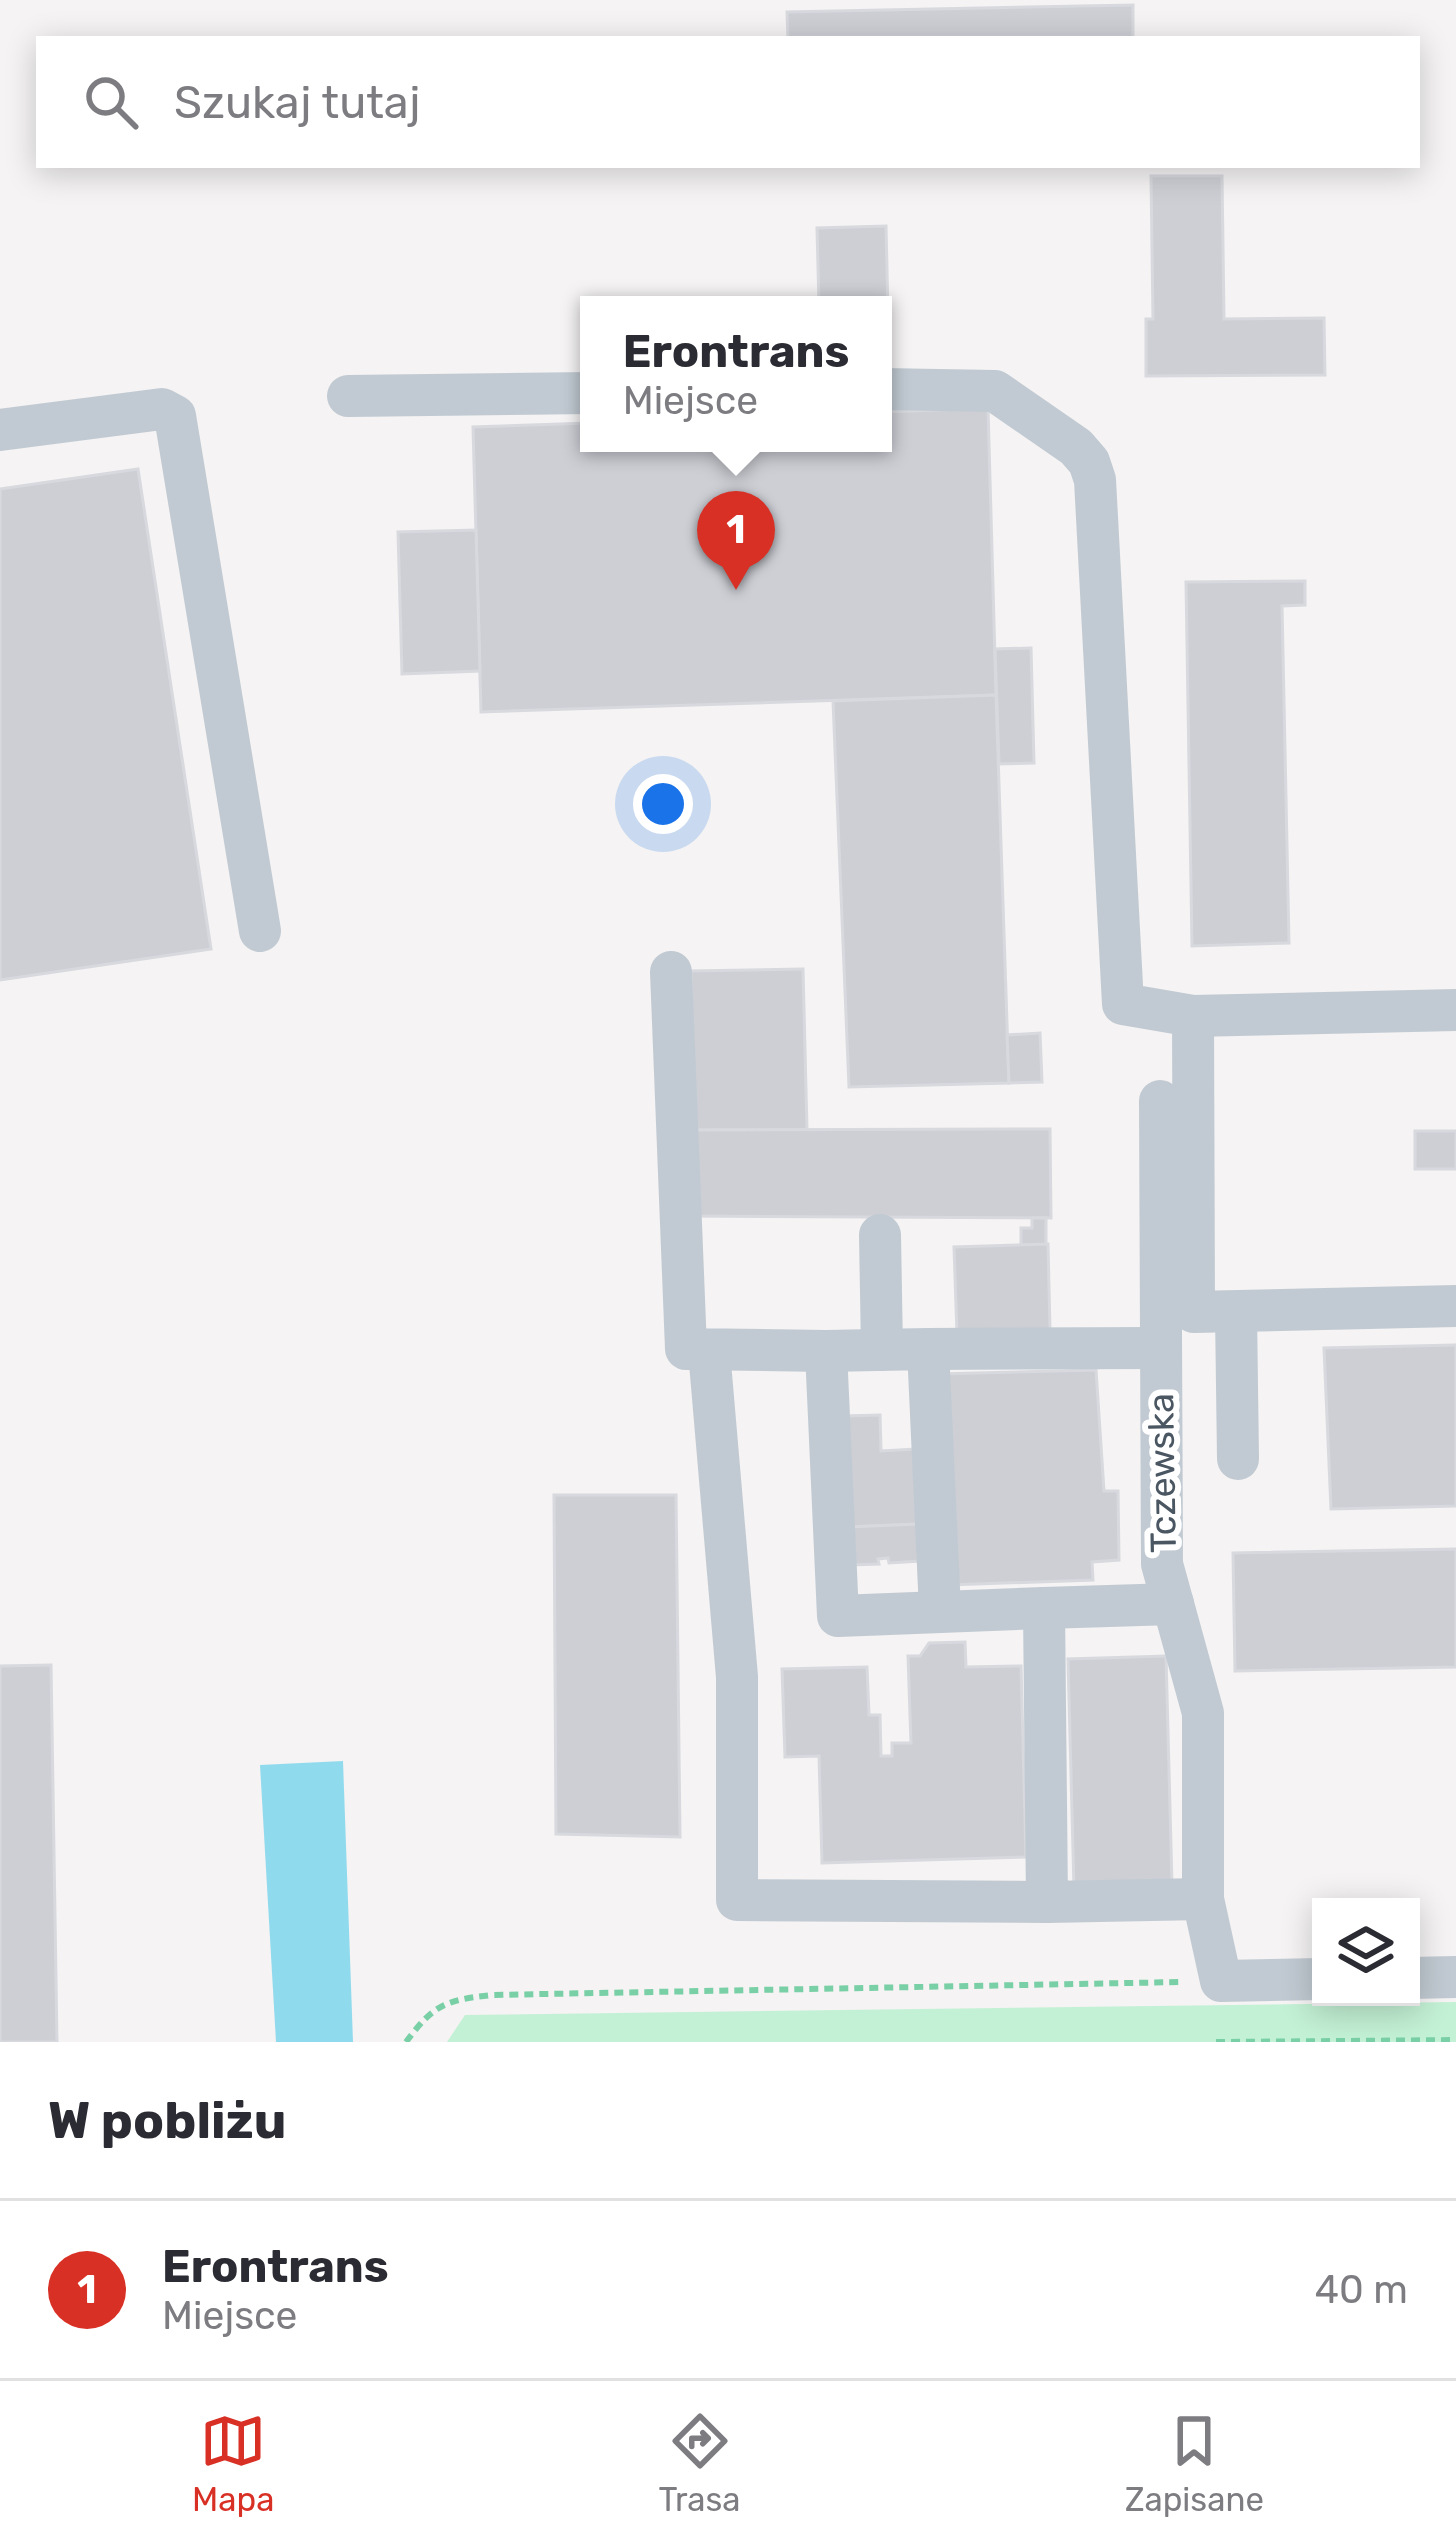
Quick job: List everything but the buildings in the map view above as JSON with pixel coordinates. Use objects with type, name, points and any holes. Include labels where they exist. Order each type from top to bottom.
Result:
[{"type":"street","points":[[892,388],[995,391],[1076,447],[1089,462],[1095,480],[1123,1004],[1193,1016],[1456,1010]]},
{"type":"street","points":[[349,396],[580,393]]},
{"type":"street","points":[[0,430],[162,409],[175,416],[260,931]]},
{"type":"street","points":[[670,973],[686,1349],[1160,1348]]},
{"type":"street","points":[[1193,1016],[1194,1312],[1456,1306]]},
{"type":"street","name":"Tczewska","points":[[1160,1101],[1162,1564],[1203,1713],[1203,1899],[1221,1981]]},
{"type":"street","points":[[880,1235],[882,1351]]},
{"type":"street","points":[[1236,1312],[1238,1459]]},
{"type":"street","points":[[928,1349],[940,1610]]},
{"type":"street","points":[[709,1351],[737,1677],[737,1900],[1203,1899]]},
{"type":"street","points":[[826,1351],[838,1616],[1173,1604]]},
{"type":"street","points":[[1044,1608],[1046,1902]]},
{"type":"street","points":[[1420,1978],[1456,1977]]},
{"type":"street","points":[[1221,1981],[1312,1979]]},
{"type":"path","points":[[406,2042],[418,2025],[450,2000],[492,1994],[1221,1981]]},
{"type":"path","points":[[1216,2042],[1456,2040]]},
{"type":"green space","points":[[1456,2002],[1456,2042],[447,2042],[465,2015]]},
{"type":"water","points":[[343,1761],[353,2042],[276,2042],[260,1765]]},
{"type":"place","name":"Erontrans","points":[[736,590]]}]
